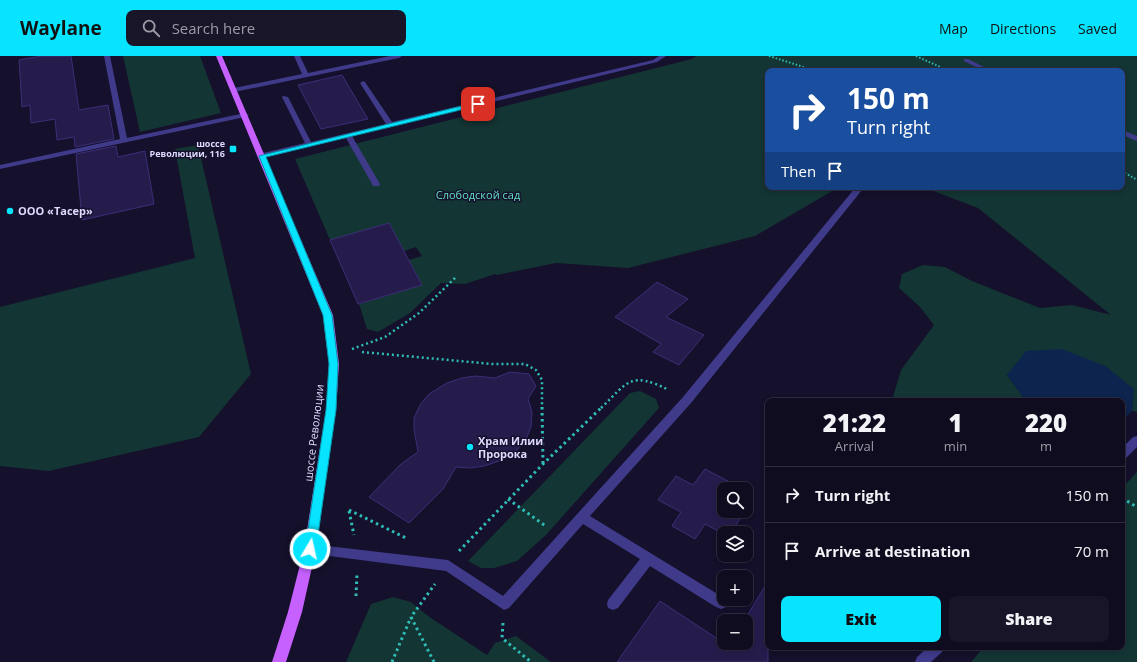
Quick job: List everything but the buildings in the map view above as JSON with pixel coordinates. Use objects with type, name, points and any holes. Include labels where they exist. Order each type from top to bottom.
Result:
[{"type":"main road","name":"шоссе Революции","points":[[219,56],[328,315],[334,364],[331,410],[310,549],[295,612],[279,662]]},
{"type":"street","points":[[107,56],[124,141]]},
{"type":"street","points":[[297,56],[306,75]]},
{"type":"street","points":[[234,90],[399,56]]},
{"type":"street","points":[[262,156],[655,61],[663,56]]},
{"type":"street","points":[[966,60],[983,68]]},
{"type":"street","points":[[363,83],[390,125]]},
{"type":"street","points":[[285,97],[309,144]]},
{"type":"street","points":[[0,167],[245,115]]},
{"type":"street","points":[[1125,133],[1137,138]]},
{"type":"street","points":[[348,135],[376,184]]},
{"type":"street","points":[[310,549],[448,566],[504,604],[687,400],[858,190]]},
{"type":"street","points":[[1125,452],[1137,440]]},
{"type":"street","points":[[582,517],[717,601]]},
{"type":"street","points":[[613,604],[648,558]]},
{"type":"street","points":[[922,662],[934,650]]},
{"type":"path","points":[[769,56],[807,68]]},
{"type":"path","points":[[916,56],[942,68]]},
{"type":"path","points":[[1125,173],[1137,180]]},
{"type":"path","points":[[332,355],[385,337],[419,313],[457,276]]},
{"type":"path","points":[[362,352],[492,364],[525,364],[536,370],[542,380],[543,464]]},
{"type":"path","points":[[455,555],[543,464],[626,384],[636,378],[649,380],[687,400]]},
{"type":"path","points":[[508,500],[563,538]]},
{"type":"path","points":[[1125,500],[1137,507]]},
{"type":"path","points":[[504,604],[502,638],[531,662]]},
{"type":"path","points":[[392,662],[411,617]]},
{"type":"green space","points":[[123,56],[200,56],[221,113],[140,132]]},
{"type":"green space","name":"Слободской сад","points":[[696,56],[1137,56],[1137,412],[1132,411],[1133,389],[1105,366],[1007,375],[1024,398],[893,398],[901,370],[934,325],[920,307],[899,288],[902,274],[923,265],[945,267],[972,281],[1040,308],[1072,305],[1111,315],[978,208],[931,190],[1125,190],[1125,68],[765,68],[765,190],[834,190],[755,236],[628,268],[556,263],[497,275],[495,274],[465,284],[441,283],[410,313],[378,332],[367,329],[359,304],[422,285],[409,260],[422,256],[416,247],[404,251],[389,224],[330,240],[295,159],[692,59]]},
{"type":"green space","points":[[198,145],[251,374],[199,437],[49,471],[0,466],[0,307],[195,258],[175,149]]},
{"type":"green space","points":[[640,391],[656,399],[659,408],[546,535],[517,561],[494,568],[481,568],[468,561],[630,393]]},
{"type":"green space","points":[[1137,472],[1137,662],[971,662],[981,650],[1125,650],[1125,485]]},
{"type":"green space","points":[[393,597],[411,602],[428,616],[487,655],[495,643],[516,636],[551,662],[346,662],[371,604]]},
{"type":"water","points":[[1062,349],[1105,366],[1134,389],[1132,411],[1125,417],[1125,398],[1024,398],[1007,375],[1026,351]]},
{"type":"place","name":"шоссе Революции, 116","points":[[233,149]]},
{"type":"place","name":"ООО «Тасер»","points":[[10,211]]},
{"type":"place","name":"Храм Илии Пророка","points":[[470,447]]},
{"type":"route","points":[[310,549],[331,410],[334,364],[328,315],[262,156],[478,104]]}]
